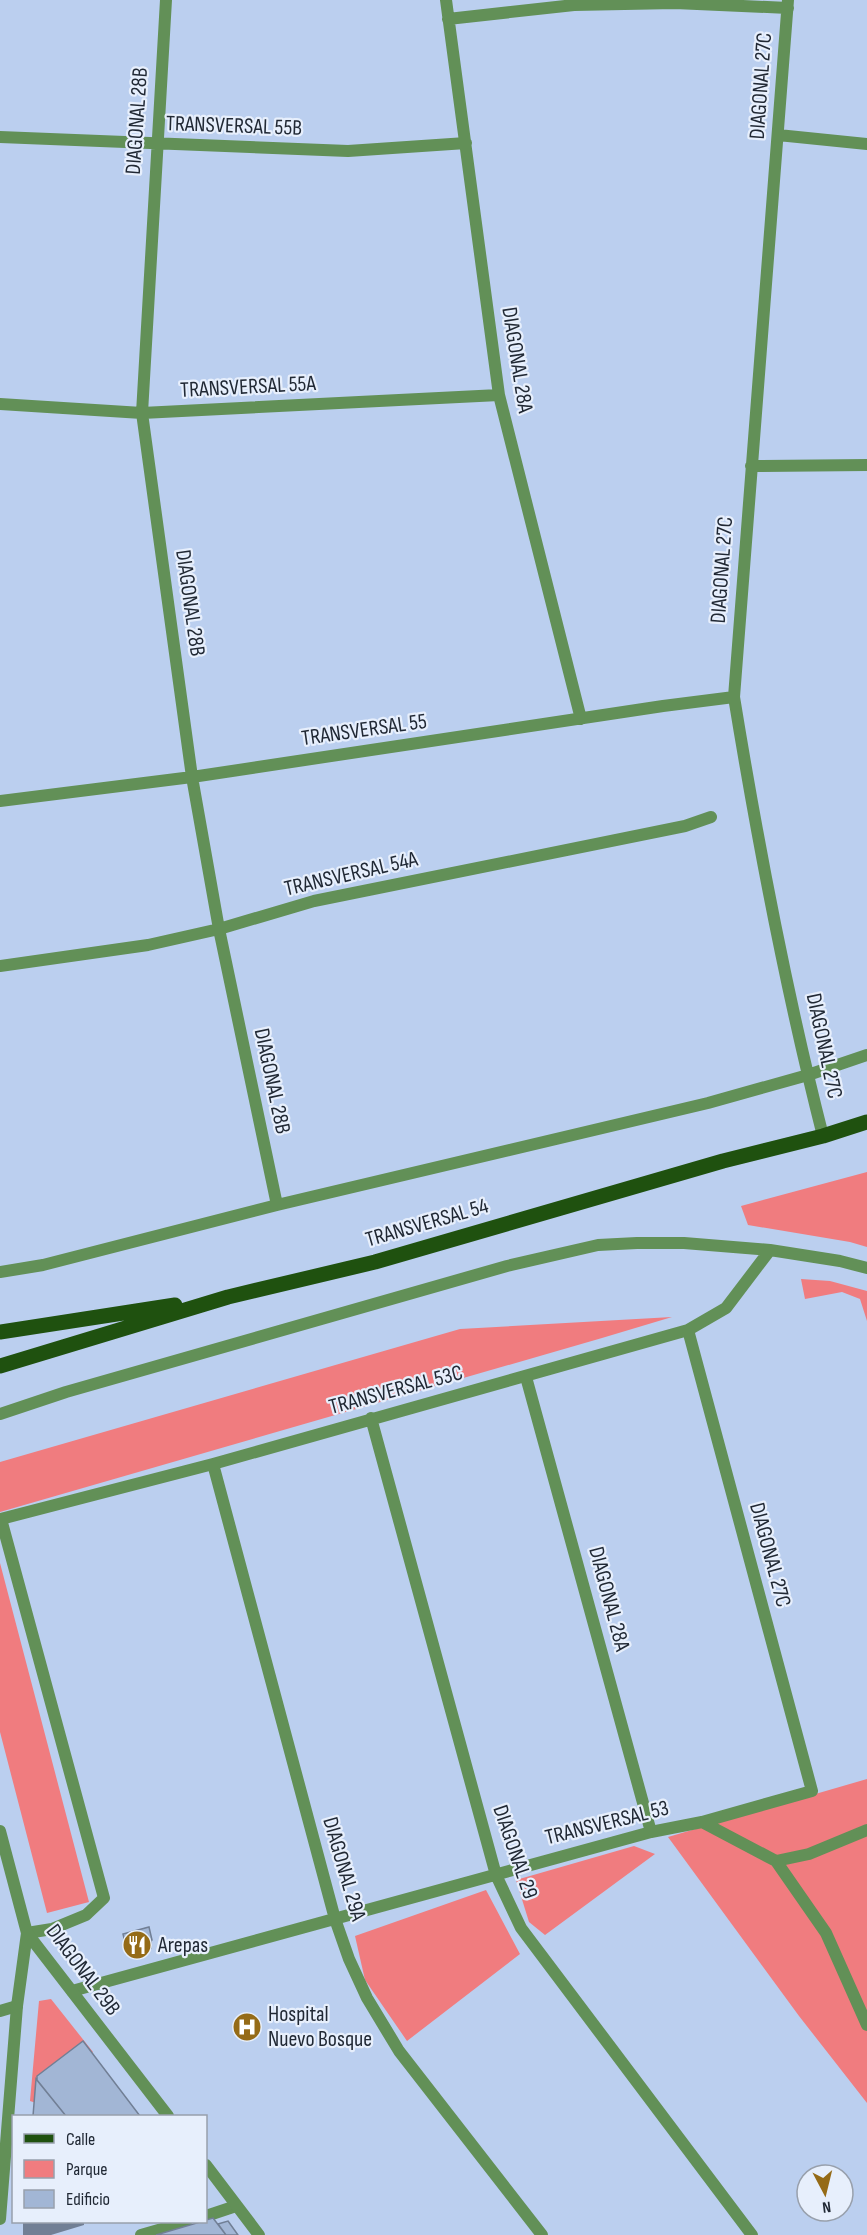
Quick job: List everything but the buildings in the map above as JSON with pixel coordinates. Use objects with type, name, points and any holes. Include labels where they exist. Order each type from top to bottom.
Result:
[{"type":"main road","name":"TRANSVERSAL 54","points":[[0,1366],[228,1298],[375,1262],[723,1161],[823,1136],[867,1122]]},
{"type":"main road","points":[[0,1332],[228,1298]]},
{"type":"street","name":"DIAGONAL 28B","points":[[166,0],[142,413],[192,777],[219,929],[277,1205]]},
{"type":"street","name":"DIAGONAL 28A","points":[[446,0],[499,395],[581,719]]},
{"type":"street","points":[[448,19],[574,5],[788,4]]},
{"type":"street","name":"DIAGONAL 27C","points":[[788,4],[734,697],[753,810],[807,1075],[823,1136]]},
{"type":"street","points":[[778,135],[867,144]]},
{"type":"street","name":"TRANSVERSAL 55B","points":[[0,137],[348,152],[466,143]]},
{"type":"street","name":"TRANSVERSAL 55A","points":[[0,404],[142,413],[499,395]]},
{"type":"street","points":[[751,466],[867,465]]},
{"type":"street","name":"TRANSVERSAL 55","points":[[0,801],[192,777],[734,697]]},
{"type":"street","name":"TRANSVERSAL 54A","points":[[0,966],[148,945],[219,929],[314,902],[685,826],[711,817]]},
{"type":"street","points":[[0,1272],[43,1265],[277,1205],[708,1103],[807,1075],[867,1055]]},
{"type":"street","points":[[0,1414],[77,1389],[560,1252],[598,1245],[684,1244],[771,1250],[840,1261],[867,1268]]},
{"type":"street","name":"TRANSVERSAL 53C","points":[[1,1519],[213,1464],[688,1330],[726,1308],[771,1250]]},
{"type":"street","name":"DIAGONAL 27C","points":[[688,1330],[812,1791]]},
{"type":"street","name":"DIAGONAL 28A","points":[[526,1377],[651,1832]]},
{"type":"street","name":"DIAGONAL 29","points":[[371,1418],[496,1875],[521,1928],[752,2235]]},
{"type":"street","name":"DIAGONAL 29A","points":[[213,1464],[335,1919],[349,1959],[367,1998],[399,2051],[542,2235]]},
{"type":"street","points":[[0,2219],[17,2006],[27,1933],[52,1929],[86,1915],[104,1898],[1,1519]]},
{"type":"street","name":"TRANSVERSAL 53","points":[[72,1991],[651,1832],[702,1822],[812,1791]]},
{"type":"street","points":[[702,1822],[776,1861],[826,1933],[867,2025]]},
{"type":"street","points":[[776,1861],[808,1854],[867,1830]]},
{"type":"street","name":"DIAGONAL 29B","points":[[0,1831],[27,1933],[167,2115]]},
{"type":"street","points":[[0,2011],[17,2006]]},
{"type":"street","points":[[207,2166],[259,2235]]},
{"type":"street","points":[[207,2216],[236,2206]]},
{"type":"street","points":[[141,2235],[183,2223]]},
{"type":"green space","points":[[867,1172],[867,1247],[850,1242],[748,1225],[741,1206]]},
{"type":"green space","points":[[801,1279],[830,1281],[867,1291],[867,1321],[860,1299],[842,1292],[805,1299]]},
{"type":"green space","points":[[672,1317],[0,1512],[0,1462],[460,1329]]},
{"type":"green space","points":[[0,1563],[89,1902],[47,1913],[0,1732]]},
{"type":"green space","points":[[867,1779],[867,2103],[799,2016],[668,1837]]},
{"type":"green space","points":[[634,1846],[655,1854],[545,1935],[529,1922],[516,1880]]},
{"type":"green space","points":[[486,1890],[520,1954],[407,2041],[365,1980],[355,1936]]},
{"type":"green space","points":[[51,1999],[93,2052],[36,2103],[30,2101],[39,2001]]},
{"type":"place","name":"Arepas","points":[[137,1945]]},
{"type":"place","name":"Hospital Nuevo Bosque","points":[[247,2027]]}]
